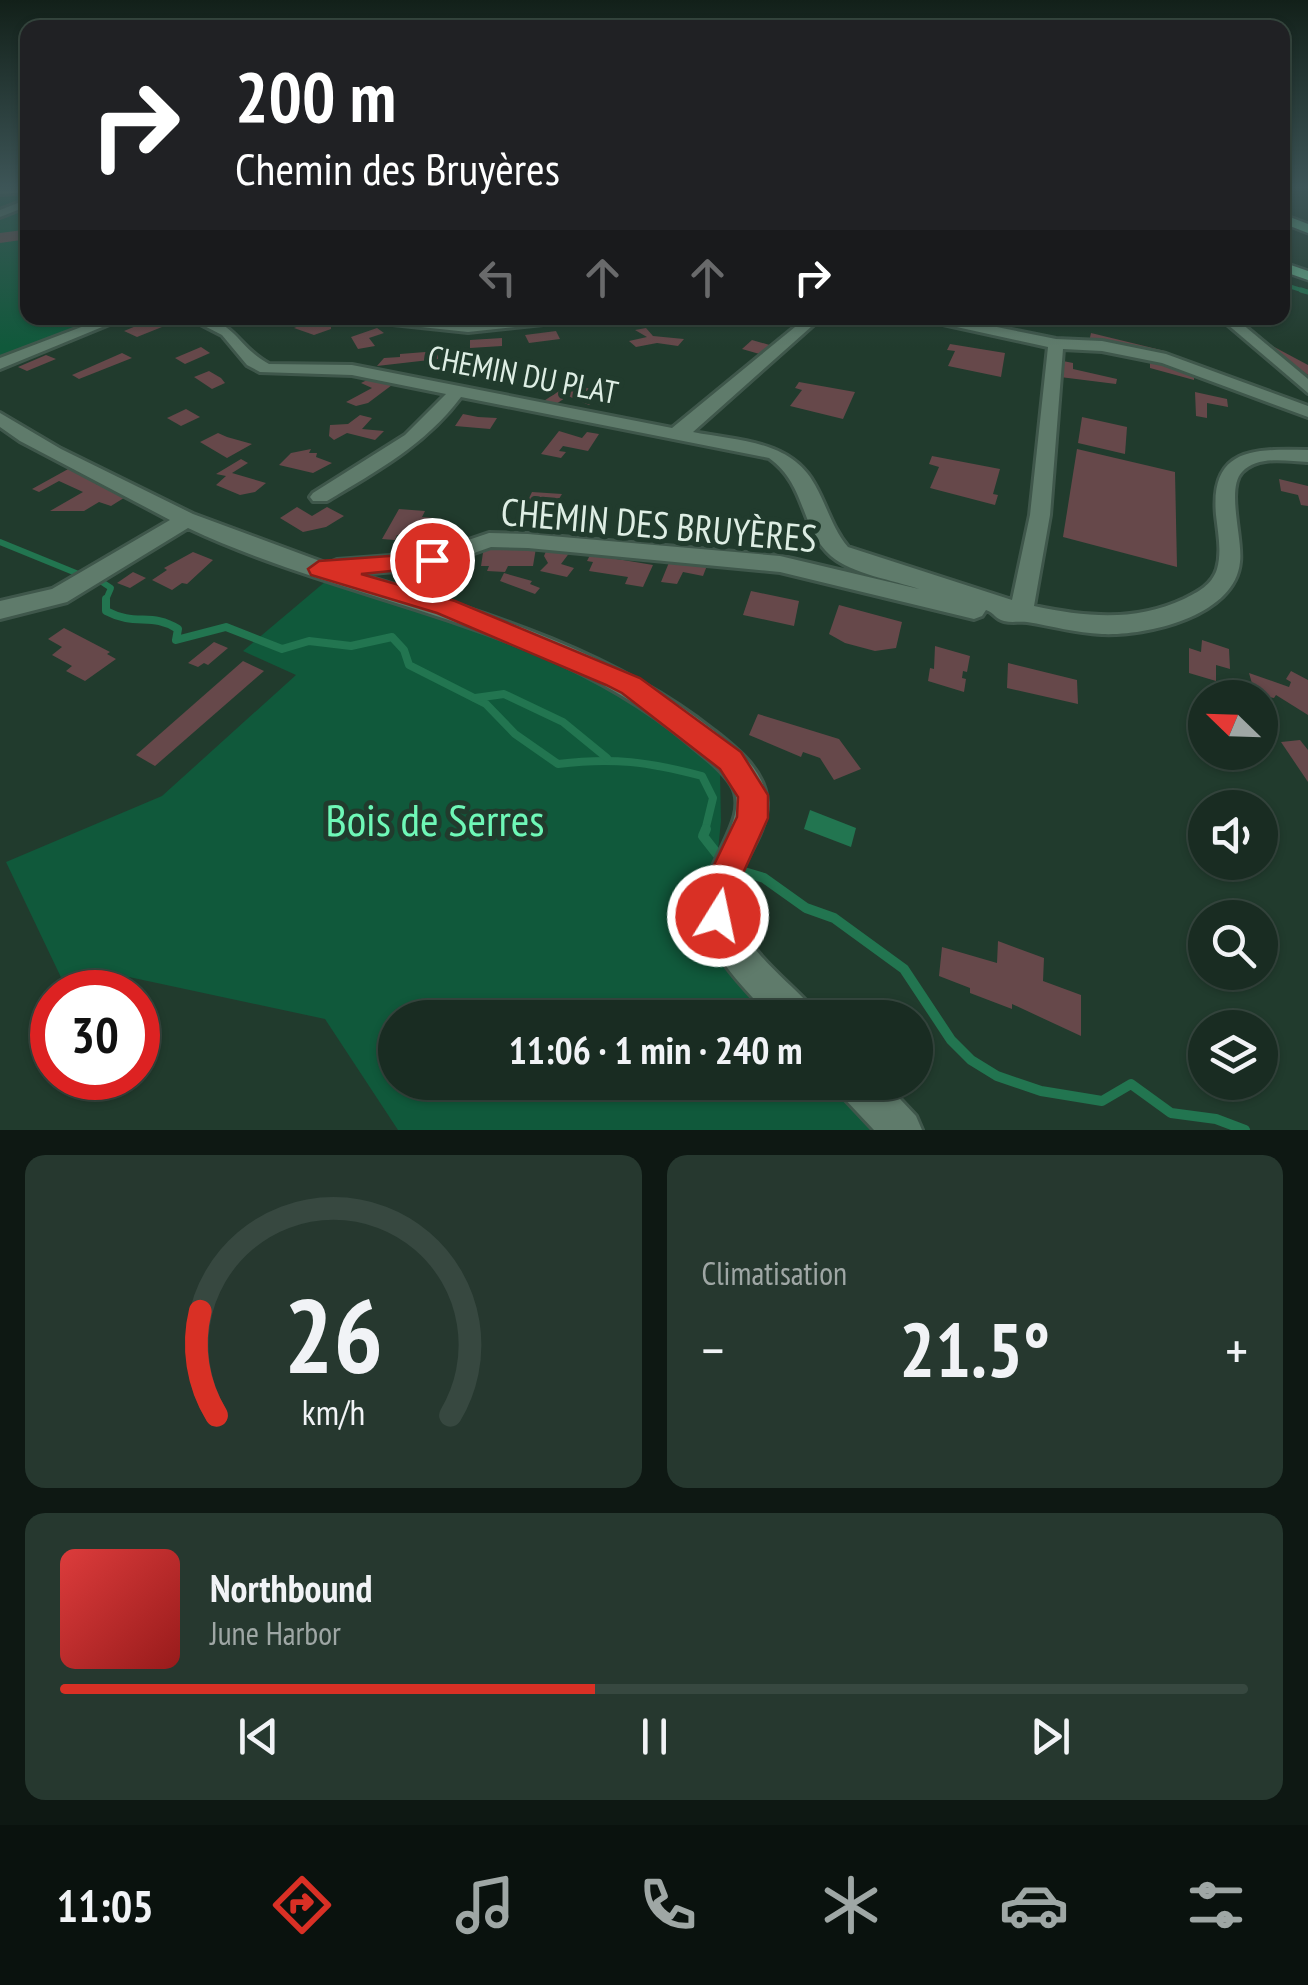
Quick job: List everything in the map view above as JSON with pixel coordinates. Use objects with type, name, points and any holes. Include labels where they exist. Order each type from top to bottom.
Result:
[{"type":"street","points":[[0,364],[98,325]]},
{"type":"street","name":"CHEMIN DU PLAT","points":[[211,325],[226,332],[253,362],[266,369],[344,369],[758,448],[786,460],[805,480],[825,535],[840,552],[1022,612]]},
{"type":"street","points":[[440,325],[496,325]]},
{"type":"street","points":[[674,434],[689,427],[806,325]]},
{"type":"street","points":[[967,325],[1056,344],[1102,346],[1180,363],[1308,412]]},
{"type":"street","points":[[1235,325],[1308,388]]},
{"type":"street","points":[[0,345],[56,341]]},
{"type":"street","points":[[1056,344],[1040,515],[1022,612],[1101,625],[1166,618],[1184,612],[1222,585],[1228,571],[1231,544],[1224,486],[1233,468],[1255,457],[1308,456]]},
{"type":"street","points":[[320,497],[422,433],[439,418],[456,392]]},
{"type":"street","points":[[0,418],[46,449],[184,521],[319,569],[446,607],[631,685],[731,760],[753,795],[752,818],[718,890],[718,916],[727,938],[781,1000]]},
{"type":"street","points":[[0,610],[59,596],[184,521]]},
{"type":"street","name":"CHEMIN DES BRUYÈRES","points":[[319,569],[416,563],[489,540],[528,541],[780,564],[960,608],[1022,612]]},
{"type":"street","points":[[873,1100],[902,1130]]},
{"type":"green space","points":[[0,242],[20,242],[20,325],[91,325],[0,360]]},
{"type":"green space","name":"Bois de Serres","points":[[326,581],[352,581],[627,687],[702,742],[720,773],[721,821],[709,937],[767,1000],[378,1000],[378,1100],[325,1019],[160,984],[160,970],[58,970],[6,862],[162,796],[296,675],[243,651]]},
{"type":"green space","name":"Bois de Serres","points":[[378,1100],[859,1100],[887,1130],[398,1130]]},
{"type":"shaded area","points":[[810,810],[856,828],[851,847],[804,829]]},
{"type":"building","points":[[138,325],[162,327],[137,337],[124,331]]},
{"type":"building","points":[[301,325],[331,326],[314,335],[294,328]]},
{"type":"building","points":[[377,328],[384,333],[369,338],[375,346],[358,349],[351,337]]},
{"type":"building","points":[[646,328],[653,336],[684,339],[678,346],[657,343],[636,347],[629,341],[647,337],[635,330]]},
{"type":"building","points":[[556,331],[560,339],[529,343],[525,335]]},
{"type":"building","points":[[1091,333],[1165,351],[1165,356],[1089,342]]},
{"type":"building","points":[[502,338],[502,346],[470,348],[470,340]]},
{"type":"building","points":[[752,340],[773,346],[763,355],[742,349]]},
{"type":"building","points":[[950,344],[1005,353],[1001,377],[948,366],[955,351],[947,350]]},
{"type":"building","points":[[1264,344],[1308,365],[1308,375]]},
{"type":"building","points":[[201,347],[210,353],[185,364],[175,358]]},
{"type":"building","points":[[438,351],[438,359],[377,366],[384,358],[400,354]]},
{"type":"building","points":[[122,353],[132,358],[79,379],[72,375]]},
{"type":"building","points":[[46,355],[56,359],[27,371],[18,367]]},
{"type":"building","points":[[1150,358],[1194,366],[1194,380],[1150,368]]},
{"type":"building","points":[[1063,361],[1073,363],[1073,369],[1117,379],[1116,384],[1060,377]]},
{"type":"building","points":[[209,371],[225,383],[212,389],[194,377]]},
{"type":"building","points":[[371,378],[392,385],[368,403],[356,406],[346,402],[372,388],[361,383]]},
{"type":"building","points":[[799,382],[855,392],[843,419],[790,406],[802,390],[795,388]]},
{"type":"building","points":[[567,386],[607,393],[589,405],[568,396],[553,406],[539,404]]},
{"type":"building","points":[[1195,392],[1227,399],[1228,407],[1207,403],[1207,418],[1196,416]]},
{"type":"building","points":[[186,409],[200,417],[181,426],[167,418]]},
{"type":"building","points":[[463,414],[497,418],[490,429],[455,426]]},
{"type":"building","points":[[360,415],[372,418],[362,429],[384,431],[375,440],[347,433],[334,440],[329,436],[330,425],[348,424]]},
{"type":"building","points":[[1082,417],[1127,427],[1125,454],[1078,443]]},
{"type":"building","points":[[559,431],[582,438],[587,432],[599,434],[588,451],[563,446],[559,451],[566,452],[561,458],[541,454]]},
{"type":"building","points":[[218,433],[252,444],[227,458],[200,442]]},
{"type":"building","points":[[311,449],[309,453],[317,453],[316,457],[332,463],[313,473],[279,465],[291,453]]},
{"type":"building","points":[[1077,449],[1175,472],[1177,567],[1063,537]]},
{"type":"building","points":[[932,456],[1000,469],[993,494],[998,495],[995,505],[930,488],[939,467],[929,464]]},
{"type":"building","points":[[241,459],[248,463],[232,473],[266,483],[255,492],[240,495],[216,485],[226,476],[216,474]]},
{"type":"building","points":[[70,468],[93,477],[96,484],[108,488],[114,485],[127,496],[111,506],[99,502],[84,511],[50,511],[83,492],[59,481],[39,492],[32,489]]},
{"type":"building","points":[[1279,479],[1308,486],[1308,506],[1301,505],[1298,495],[1281,491]]},
{"type":"building","points":[[532,492],[562,494],[547,518],[559,519],[551,537],[528,536],[533,527],[516,525]]},
{"type":"building","points":[[297,507],[312,516],[327,507],[344,516],[326,527],[303,532],[280,518]]},
{"type":"building","points":[[399,509],[425,511],[422,517],[433,518],[423,537],[397,535],[395,540],[382,539]]},
{"type":"building","points":[[484,546],[536,548],[533,566],[487,571],[489,566],[481,566]]},
{"type":"building","points":[[547,549],[570,552],[561,564],[574,568],[567,577],[540,571],[548,563],[544,556]]},
{"type":"building","points":[[193,552],[213,560],[187,584],[172,590],[152,580],[167,570],[164,568]]},
{"type":"building","points":[[590,555],[653,565],[643,587],[625,584],[628,577],[589,571],[593,562],[587,561]]},
{"type":"building","points":[[670,560],[708,563],[703,576],[683,572],[677,584],[661,582]]},
{"type":"building","points":[[133,572],[146,578],[130,588],[117,583]]},
{"type":"building","points":[[504,573],[532,581],[530,584],[540,588],[535,594],[500,581]]},
{"type":"building","points":[[751,591],[799,601],[794,626],[743,615]]},
{"type":"building","points":[[839,605],[902,622],[896,648],[875,651],[829,634]]},
{"type":"building","points":[[64,628],[116,659],[85,681],[66,671],[72,666],[52,655],[62,647],[48,639]]},
{"type":"building","points":[[1202,640],[1229,649],[1230,669],[1216,665],[1216,680],[1189,673],[1189,648],[1201,652]]},
{"type":"building","points":[[214,642],[228,648],[208,665],[188,663]]},
{"type":"building","points":[[935,646],[970,656],[967,672],[963,671],[964,692],[928,681],[930,668],[934,669]]},
{"type":"building","points":[[243,661],[264,671],[155,766],[136,755]]},
{"type":"building","points":[[1008,663],[1077,680],[1078,704],[1007,688]]},
{"type":"building","points":[[1291,671],[1308,680],[1308,715],[1278,696],[1278,683],[1289,687],[1291,682],[1286,679]]},
{"type":"building","points":[[1249,673],[1269,680],[1251,680]]},
{"type":"building","points":[[758,714],[839,739],[861,769],[834,780],[820,758],[803,752],[801,757],[749,735]]},
{"type":"building","points":[[1300,740],[1308,750],[1308,782],[1281,742]]},
{"type":"building","points":[[998,941],[1044,958],[1043,981],[1081,995],[1081,1036],[1012,1004],[1012,1009],[970,993],[970,988],[939,976],[942,947],[997,963]]},
{"type":"waterway","points":[[1290,286],[1308,292],[1301,290]]},
{"type":"waterway","points":[[0,542],[76,573]]},
{"type":"waterway","points":[[102,582],[111,588],[106,600]]},
{"type":"waterway","points":[[106,600],[106,611],[117,616],[160,621],[178,629],[176,640],[226,627],[282,649],[309,641],[351,646],[392,637],[404,650],[409,665],[486,704],[515,734],[558,764],[631,762],[702,776],[713,798],[705,831]]},
{"type":"waterway","points":[[475,698],[504,694],[563,722],[607,758]]},
{"type":"waterway","points":[[706,829],[703,836],[717,854]]},
{"type":"waterway","points":[[744,872],[764,878],[806,908],[834,918],[904,969],[951,1040],[971,1060],[997,1076],[1041,1091],[1102,1101],[1131,1084],[1171,1113],[1216,1119],[1245,1130]]},
{"type":"route","points":[[432,560],[319,569],[446,607],[616,678],[631,685],[731,760],[753,795],[752,818],[718,890],[718,916]]}]
